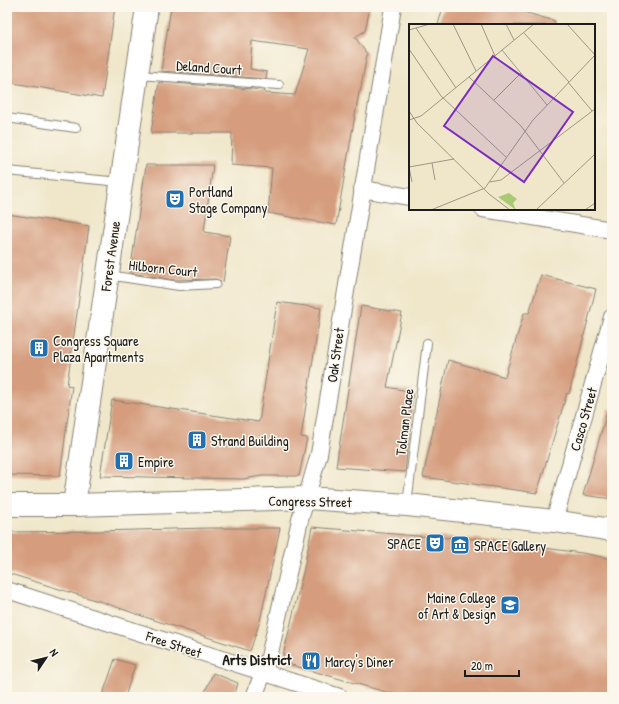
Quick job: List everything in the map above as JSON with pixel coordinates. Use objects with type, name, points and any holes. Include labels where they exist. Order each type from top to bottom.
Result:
[{"type":"main road","name":"Forest Avenue","points":[[74,505],[147,7]]},
{"type":"main road","name":"Congress Street","points":[[7,505],[74,505],[307,498],[407,505],[554,521],[612,530]]},
{"type":"street","name":"Oak Street","points":[[254,697],[269,657],[319,454],[393,7]]},
{"type":"street","points":[[362,190],[409,197]]},
{"type":"street","points":[[489,210],[612,230]]},
{"type":"street","name":"Casco Street","points":[[554,521],[612,317]]},
{"type":"street","name":"Free Street","points":[[7,590],[340,697]]},
{"type":"lane","name":"Deland Court","points":[[137,75],[279,85]]},
{"type":"lane","points":[[7,118],[76,128]]},
{"type":"lane","points":[[7,171],[121,182]]},
{"type":"lane","name":"Hilborn Court","points":[[108,275],[179,286],[216,284]]},
{"type":"lane","name":"Tolman Place","points":[[407,505],[427,343]]},
{"type":"building","points":[[7,7],[115,7],[102,98],[7,82]]},
{"type":"building","points":[[171,7],[370,7],[365,31],[355,37],[367,54],[336,225],[268,213],[272,168],[231,165],[232,133],[151,133],[159,82],[265,90],[264,93],[295,95],[309,49],[252,41],[250,69],[267,72],[266,79],[161,71]]},
{"type":"building","points":[[443,7],[506,7],[555,21],[554,24],[438,24]]},
{"type":"building","name":"Portland Stage Company","points":[[146,165],[213,165],[204,232],[230,236],[223,282],[216,279],[174,280],[130,273]]},
{"type":"building","name":"Congress Square Plaza Apartments","points":[[7,214],[89,226],[67,385],[72,386],[60,476],[7,475]]},
{"type":"building","points":[[541,275],[596,289],[569,394],[567,393],[537,493],[423,477],[448,360],[505,377],[524,313],[529,313]]},
{"type":"building","points":[[277,302],[321,308],[301,437],[307,438],[299,476],[262,476],[243,479],[100,476],[112,400],[259,422]]},
{"type":"building","points":[[361,306],[402,313],[387,387],[413,392],[405,472],[336,467]]},
{"type":"building","points":[[608,409],[612,410],[612,499],[583,495]]},
{"type":"building","points":[[312,527],[429,537],[477,539],[582,553],[612,559],[612,697],[403,697],[288,664],[283,657],[305,564]]},
{"type":"building","points":[[280,528],[260,621],[250,651],[105,603],[7,573],[7,532]]},
{"type":"building","points":[[115,659],[135,665],[125,697],[102,697]]},
{"type":"building","points":[[213,673],[238,683],[234,697],[203,697]]},
{"type":"place","name":"Portland Stage Company","points":[[175,199]]},
{"type":"place","name":"Congress Square Plaza Apartments","points":[[39,348]]},
{"type":"place","name":"Strand Building","points":[[197,440]]},
{"type":"place","name":"Empire","points":[[124,461]]},
{"type":"place","name":"SPACE","points":[[435,543]]},
{"type":"place","name":"SPACE Gallery","points":[[460,545]]},
{"type":"place","name":"Maine College of Art & Design","points":[[510,605]]},
{"type":"place","name":"Marcy's Diner","points":[[311,661]]},
{"type":"district","name":"Arts District","points":[[257,659]]}]
